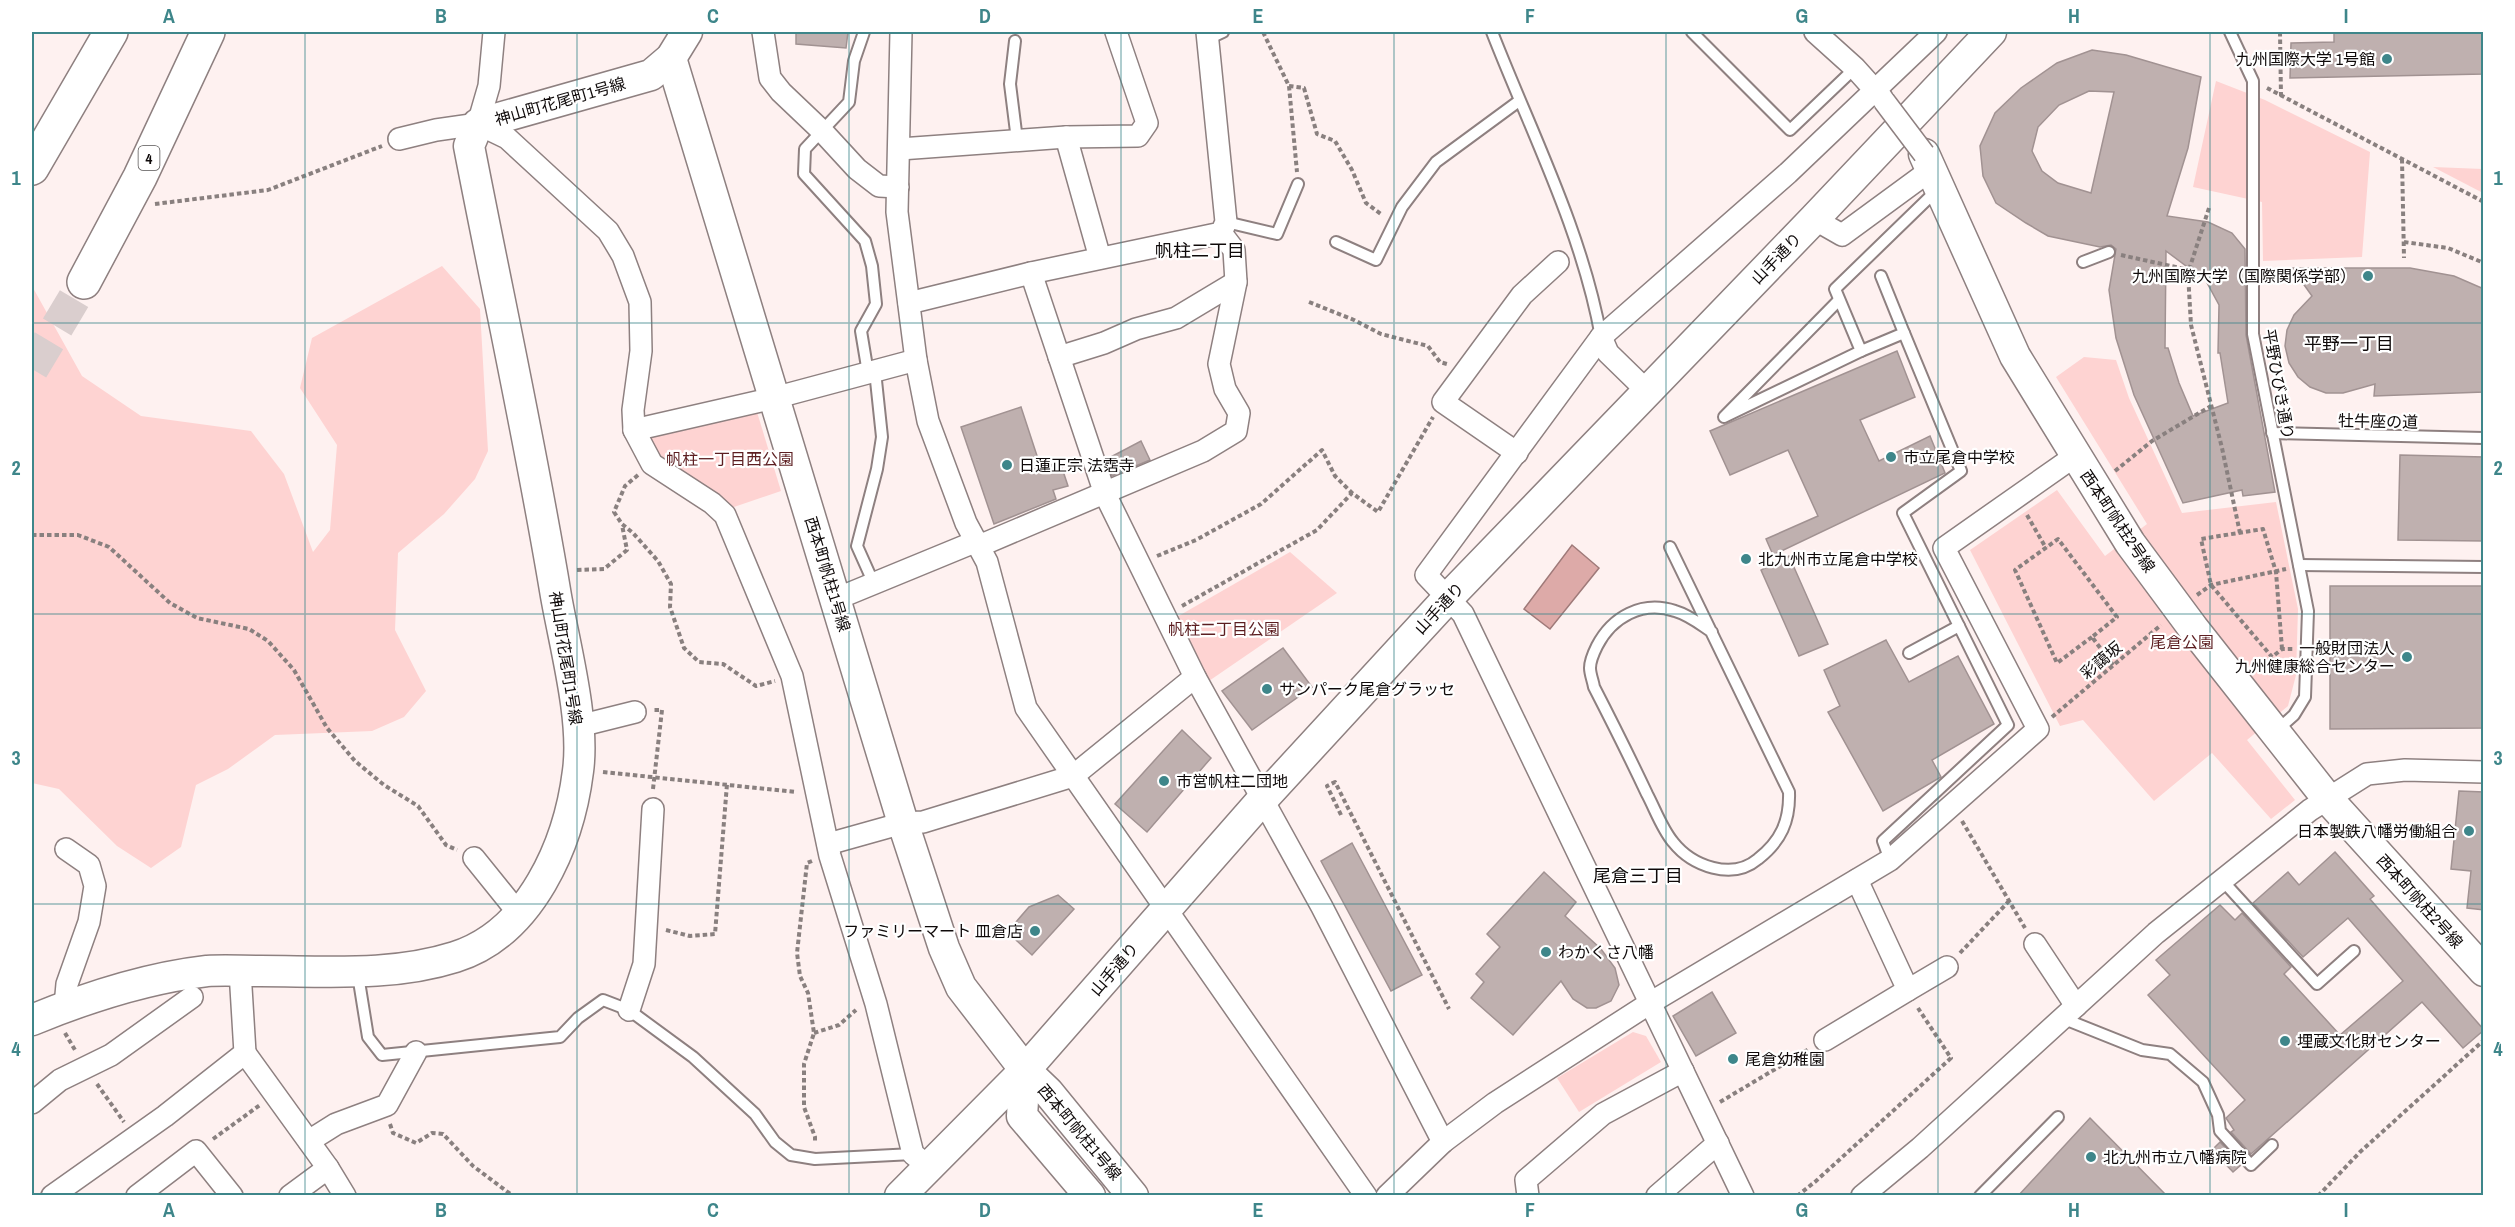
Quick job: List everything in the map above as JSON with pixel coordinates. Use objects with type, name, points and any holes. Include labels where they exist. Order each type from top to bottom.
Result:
[{"type":"highway","points":[[32,168],[111,32]]},
{"type":"highway","name":"4","points":[[84,282],[140,177],[208,32]]},
{"type":"street","points":[[478,124],[489,86],[494,32]]},
{"type":"street","name":"神山町花尾町1号線","points":[[32,1020],[65,1006],[143,982],[210,971],[358,971],[415,968],[459,956],[494,936],[520,915],[563,840],[579,770],[579,726],[552,571],[469,146],[478,124],[651,75],[671,58],[687,32]]},
{"type":"street","points":[[763,32],[770,78],[781,93],[822,131],[856,169],[879,186],[898,187]]},
{"type":"street","points":[[901,32],[897,213],[916,360],[928,421],[966,523],[987,562],[1026,708],[1366,1196]]},
{"type":"street","points":[[900,149],[1066,137],[1138,136],[1147,123],[1116,32]]},
{"type":"street","name":"西本町帆柱2号線","points":[[1815,32],[1855,68],[1879,95],[1932,170],[2015,356],[2130,543],[2327,798],[2484,971]]},
{"type":"street","points":[[1743,1196],[1463,614],[1426,575],[1601,337],[1879,95],[1936,32]]},
{"type":"street","name":"山手通り","points":[[907,1193],[920,1160],[1025,1070],[1262,800],[1448,598],[1991,32]]},
{"type":"street","points":[[836,599],[1105,494],[1203,451],[1236,431],[1239,413],[1226,389],[1219,364],[1236,282],[1234,250],[1223,227],[1213,34]]},
{"type":"street","name":"西本町帆柱1号線","points":[[671,58],[903,823],[944,948],[960,987],[1025,1070],[1048,1092],[1128,1194]]},
{"type":"street","points":[[399,140],[436,130],[478,124],[507,138],[608,231],[623,256],[640,302],[641,351],[633,410],[634,430],[652,464],[712,503],[725,515],[792,676],[829,850],[920,1160]]},
{"type":"street","points":[[1066,137],[1100,258]]},
{"type":"street","points":[[1814,219],[1842,236],[1932,170]]},
{"type":"street","points":[[909,303],[1223,227]]},
{"type":"street","points":[[1517,453],[1443,402],[1522,295],[1558,262]]},
{"type":"street","points":[[1031,273],[1105,494],[1195,677],[1322,907],[1443,1142]]},
{"type":"street","points":[[1059,357],[1104,343],[1136,329],[1176,318],[1236,282]]},
{"type":"street","points":[[1601,337],[1608,353],[1647,391]]},
{"type":"street","points":[[634,430],[774,399],[916,360]]},
{"type":"street","points":[[1387,1196],[1443,1142],[1495,1103],[1650,1003],[1890,860],[2038,729],[1944,548],[2075,456]]},
{"type":"street","points":[[829,850],[903,823],[923,822],[1073,776],[1195,677]]},
{"type":"street","points":[[579,726],[635,712]]},
{"type":"street","points":[[1862,1196],[1920,1148],[2156,933],[2327,798],[2367,774],[2405,770],[2484,772]]},
{"type":"street","points":[[629,1010],[644,964],[653,809]]},
{"type":"street","points":[[65,1006],[67,984],[89,922],[96,886],[89,865],[66,849]]},
{"type":"street","points":[[474,858],[520,915]]},
{"type":"street","points":[[1857,880],[1908,990]]},
{"type":"street","points":[[2035,944],[2069,1012]]},
{"type":"street","points":[[1825,1040],[1947,967]]},
{"type":"street","points":[[240,971],[245,1053],[328,1168],[345,1196]]},
{"type":"street","points":[[32,1103],[60,1080],[111,1055],[192,997]]},
{"type":"street","points":[[309,1141],[336,1124],[387,1105],[416,1052]]},
{"type":"street","points":[[52,1196],[165,1116],[245,1053]]},
{"type":"street","name":"西本町帆柱1号線","points":[[1025,1070],[1022,1116],[1090,1196]]},
{"type":"street","points":[[1528,1196],[1526,1180],[1603,1114],[1683,1071]]},
{"type":"street","points":[[1657,1196],[1718,1143]]},
{"type":"street","points":[[136,1196],[196,1151],[232,1196]]},
{"type":"street","points":[[290,1196],[328,1168]]},
{"type":"lane","points":[[864,32],[854,61],[849,102],[805,149],[804,174],[865,241],[872,266],[876,304],[861,331],[872,372],[882,437],[877,468],[857,546],[874,584]]},
{"type":"lane","points":[[1492,32],[1519,100],[1540,144],[1593,295],[1601,337]]},
{"type":"lane","points":[[1692,32],[1790,130],[1855,68]]},
{"type":"lane","name":"平野ひびき通り","points":[[2230,32],[2253,81],[2253,334],[2308,611],[2305,697],[2294,715],[2275,732]]},
{"type":"lane","points":[[1015,41],[1011,84],[1017,140]]},
{"type":"lane","points":[[1336,242],[1376,260],[1402,207],[1436,162],[1519,100]]},
{"type":"lane","points":[[1861,351],[1834,289],[1932,170]]},
{"type":"lane","points":[[1223,227],[1277,234],[1298,184]]},
{"type":"lane","points":[[2083,262],[2109,252]]},
{"type":"lane","points":[[1881,276],[1961,471],[1903,513],[2008,725],[1883,840],[1890,860]]},
{"type":"lane","points":[[1839,300],[1724,417],[1861,351],[1904,333]]},
{"type":"lane","name":"牡牛座の道","points":[[2272,433],[2484,438]]},
{"type":"lane","points":[[1670,547],[1712,632],[1789,792],[1790,812],[1782,833],[1772,848],[1755,862],[1734,869],[1716,869],[1697,864],[1671,841],[1594,687],[1590,667],[1595,650],[1604,633],[1617,618],[1635,611],[1652,608],[1673,610],[1712,632]]},
{"type":"lane","points":[[2299,565],[2484,567]]},
{"type":"lane","points":[[1909,653],[1959,626]]},
{"type":"lane","points":[[2222,880],[2317,984],[2354,951]]},
{"type":"lane","points":[[358,971],[368,1036],[382,1055],[560,1037],[579,1018],[603,1000],[629,1010],[693,1057],[755,1114],[775,1142],[791,1155],[815,1159],[920,1160]]},
{"type":"lane","points":[[2069,1012],[2142,1050],[2170,1054],[2203,1082],[2218,1115],[2220,1131],[2251,1165],[2272,1145]]},
{"type":"lane","points":[[1980,1196],[2058,1117]]},
{"type":"path","points":[[1263,32],[1289,86],[1298,184]]},
{"type":"path","points":[[2280,32],[2281,96]]},
{"type":"path","points":[[2253,81],[2484,202]]},
{"type":"path","points":[[1289,86],[1304,88],[1317,134],[1335,141],[1352,170],[1366,203],[1394,223]]},
{"type":"path","points":[[154,205],[267,190],[399,140]]},
{"type":"path","points":[[2402,159],[2404,258]]},
{"type":"path","points":[[2209,208],[2189,270],[2191,325],[2240,533]]},
{"type":"path","points":[[2404,242],[2448,248],[2484,263]]},
{"type":"path","points":[[2109,252],[2189,270]]},
{"type":"path","points":[[1309,302],[1354,320],[1381,334],[1428,346]]},
{"type":"path","points":[[1140,564],[1196,540],[1261,504],[1322,450],[1335,476],[1352,493],[1378,512],[1421,435],[1443,402]]},
{"type":"path","points":[[2094,486],[2152,441],[2211,406]]},
{"type":"path","points":[[652,464],[625,486],[614,512],[622,524],[658,561],[671,584],[670,607],[684,648],[699,662],[723,664],[756,686],[792,676]]},
{"type":"path","points":[[1165,615],[1317,530],[1352,493]]},
{"type":"path","points":[[2017,497],[2046,548]]},
{"type":"path","points":[[552,571],[604,569],[627,550],[622,524]]},
{"type":"path","points":[[2282,649],[2276,572],[2263,529],[2201,539],[2211,585],[2272,657],[2282,649],[2307,649]]},
{"type":"path","points":[[32,535],[78,535],[109,547],[170,603],[197,618],[249,629],[268,641],[294,670],[327,728],[355,761],[384,785],[418,806],[446,845],[474,858]]},
{"type":"path","points":[[2058,539],[2117,617],[2092,637],[2057,663],[2015,570],[2058,539]]},
{"type":"path","points":[[2211,585],[2276,572]]},
{"type":"path","name":"彩藹坂","points":[[2038,729],[2179,609],[2211,585]]},
{"type":"path","points":[[2092,637],[2113,665]]},
{"type":"path","points":[[653,809],[654,776],[662,710]]},
{"type":"path","points":[[579,770],[816,794]]},
{"type":"path","points":[[1341,815],[1328,786],[1335,782],[1449,1009]]},
{"type":"path","points":[[690,936],[715,934],[727,784]]},
{"type":"path","points":[[1953,805],[2035,944]]},
{"type":"path","points":[[815,1159],[815,1137],[804,1107],[804,1064],[814,1033],[808,993],[800,976],[797,953],[807,863],[829,850]]},
{"type":"path","points":[[1947,967],[2009,901]]},
{"type":"path","points":[[814,1033],[839,1025],[861,1006],[876,1004]]},
{"type":"path","points":[[1797,1196],[1951,1058],[1930,1029]]},
{"type":"path","points":[[1703,1112],[1825,1040]]},
{"type":"path","points":[[2318,1196],[2360,1152],[2484,1040]]},
{"type":"path","points":[[196,1151],[275,1094]]},
{"type":"path","points":[[387,1105],[388,1119],[393,1133],[416,1143],[432,1133],[443,1134],[473,1166],[513,1196]]},
{"type":"green space","points":[[2216,81],[2265,100],[2370,152],[2362,257],[2263,261],[2262,202],[2193,187]]},
{"type":"green space","points":[[2433,167],[2483,169],[2483,193]]},
{"type":"green space","points":[[442,266],[480,309],[488,451],[475,479],[444,514],[398,553],[395,630],[426,691],[404,717],[372,731],[275,735],[228,769],[196,785],[181,847],[151,868],[117,846],[59,789],[32,783],[32,286],[82,376],[141,416],[251,431],[284,474],[313,552],[330,530],[337,445],[300,388],[312,338]]},
{"type":"green space","name":"尾倉公園","points":[[2084,357],[2116,360],[2129,398],[2182,513],[2276,502],[2298,609],[2296,675],[2288,706],[2247,740],[2295,800],[2271,819],[2212,753],[2154,801],[2083,720],[2060,726],[1970,550],[2057,490],[2105,556],[2147,524],[2056,377]]},
{"type":"green space","name":"帆柱一丁目西公園","points":[[757,412],[781,491],[731,508],[658,459],[648,438]]},
{"type":"green space","name":"帆柱二丁目公園","points":[[1290,552],[1337,593],[1206,683],[1175,618]]},
{"type":"green space","points":[[1633,1032],[1646,1036],[1661,1062],[1579,1112],[1557,1078]]},
{"type":"shaded area","points":[[1572,545],[1599,568],[1550,629],[1524,609]]},
{"type":"building","points":[[796,32],[848,32],[846,48],[796,44]]},
{"type":"building","name":"九州国際大学 1号館","points":[[2334,32],[2484,32],[2484,74],[2290,78],[2291,43],[2334,42]]},
{"type":"building","points":[[2092,50],[2126,55],[2201,77],[2188,148],[2167,216],[2208,222],[2232,233],[2245,249],[2246,335],[2275,492],[2243,496],[2242,490],[2183,503],[2134,395],[2116,338],[2109,290],[2116,249],[2111,245],[2100,247],[2048,236],[1996,203],[1983,176],[1980,146],[1995,113],[2021,88],[2057,63]],"holes":[[[2089,91],[2114,92],[2091,193],[2058,183],[2042,171],[2032,151],[2038,127],[2059,105]],[[2166,251],[2206,281],[2219,305],[2218,353],[2220,353],[2228,403],[2193,416],[2168,348],[2165,348]]]},
{"type":"building","points":[[2292,268],[2410,268],[2454,276],[2484,289],[2484,392],[2374,396],[2375,384],[2343,393],[2326,393],[2310,387],[2298,377],[2289,363],[2285,346],[2287,330],[2294,315],[2312,296]]},
{"type":"building","points":[[1897,351],[1915,397],[1860,420],[1879,461],[1930,436],[1945,473],[1773,555],[1766,539],[1818,516],[1788,450],[1730,475],[1710,431]]},
{"type":"building","name":"日蓮正宗 法霑寺","points":[[1021,407],[1041,468],[1060,462],[1068,486],[1053,490],[1056,499],[994,524],[961,427]]},
{"type":"building","points":[[1141,441],[1150,460],[1112,476],[1107,459]]},
{"type":"building","points":[[2400,455],[2484,457],[2484,541],[2398,540]]},
{"type":"building","points":[[1789,556],[1828,644],[1799,656],[1761,570]]},
{"type":"building","name":"一般財団法人 九州健康総合センター","points":[[2330,586],[2484,586],[2484,728],[2330,729]]},
{"type":"building","points":[[1886,640],[1909,682],[1958,656],[1994,724],[1932,760],[1941,777],[1883,811],[1828,712],[1840,706],[1824,670]]},
{"type":"building","name":"サンパーク尾倉グラッセ","points":[[1283,648],[1312,687],[1252,730],[1222,691]]},
{"type":"building","name":"市営帆柱二団地","points":[[1182,730],[1211,758],[1147,832],[1115,804]]},
{"type":"building","name":"日本製鉄八幡労働組合","points":[[2459,791],[2484,792],[2484,910],[2467,908],[2471,871],[2451,869]]},
{"type":"building","points":[[1352,843],[1422,975],[1391,991],[1321,861]]},
{"type":"building","name":"埋蔵文化財センター","points":[[2335,852],[2374,896],[2370,899],[2484,1030],[2463,1048],[2422,1002],[2251,1154],[2231,1132],[2234,1130],[2226,1118],[2245,1100],[2148,995],[2170,975],[2156,960],[2220,905],[2235,920],[2242,913],[2291,967],[2284,974],[2340,1035],[2403,981],[2348,918],[2303,957],[2253,903],[2288,872],[2299,885]]},
{"type":"building","name":"わかくさ八幡","points":[[1544,872],[1576,902],[1565,916],[1601,949],[1615,968],[1619,985],[1611,1001],[1596,1008],[1587,1008],[1573,999],[1561,981],[1513,1035],[1471,998],[1484,982],[1476,974],[1500,947],[1487,934]]},
{"type":"building","name":"ファミリーマート 皿倉店","points":[[1058,895],[1074,909],[1032,955],[1016,940],[1016,922],[1029,907]]},
{"type":"building","points":[[1712,992],[1736,1033],[1696,1056],[1673,1016]]},
{"type":"building","name":"北九州市立八幡病院","points":[[2090,1118],[2167,1196],[2018,1196]]},
{"type":"building","points":[[2220,1142],[2241,1165],[2233,1172],[2212,1150]]},
{"type":"tunnel","points":[[32,369],[84,282]]},
{"type":"place","name":"九州国際大学 1号館","points":[[2387,59]]},
{"type":"place","name":"九州国際大学（国際関係学部）","points":[[2368,276]]},
{"type":"place","name":"市立尾倉中学校","points":[[1891,457]]},
{"type":"place","name":"日蓮正宗 法霑寺","points":[[1007,465]]},
{"type":"place","name":"北九州市立尾倉中学校","points":[[1746,559]]},
{"type":"place","name":"一般財団法人 九州健康総合センター","points":[[2407,657]]},
{"type":"place","name":"サンパーク尾倉グラッセ","points":[[1267,689]]},
{"type":"place","name":"市営帆柱二団地","points":[[1164,781]]},
{"type":"place","name":"日本製鉄八幡労働組合","points":[[2469,831]]},
{"type":"place","name":"ファミリーマート 皿倉店","points":[[1035,931]]},
{"type":"place","name":"わかくさ八幡","points":[[1546,952]]},
{"type":"place","name":"埋蔵文化財センター","points":[[2285,1041]]},
{"type":"place","name":"尾倉幼稚園","points":[[1733,1059]]},
{"type":"place","name":"北九州市立八幡病院","points":[[2091,1157]]},
{"type":"district","name":"帆柱二丁目","points":[[1200,250]]},
{"type":"district","name":"平野一丁目","points":[[2349,343]]},
{"type":"district","name":"尾倉三丁目","points":[[1638,875]]}]
